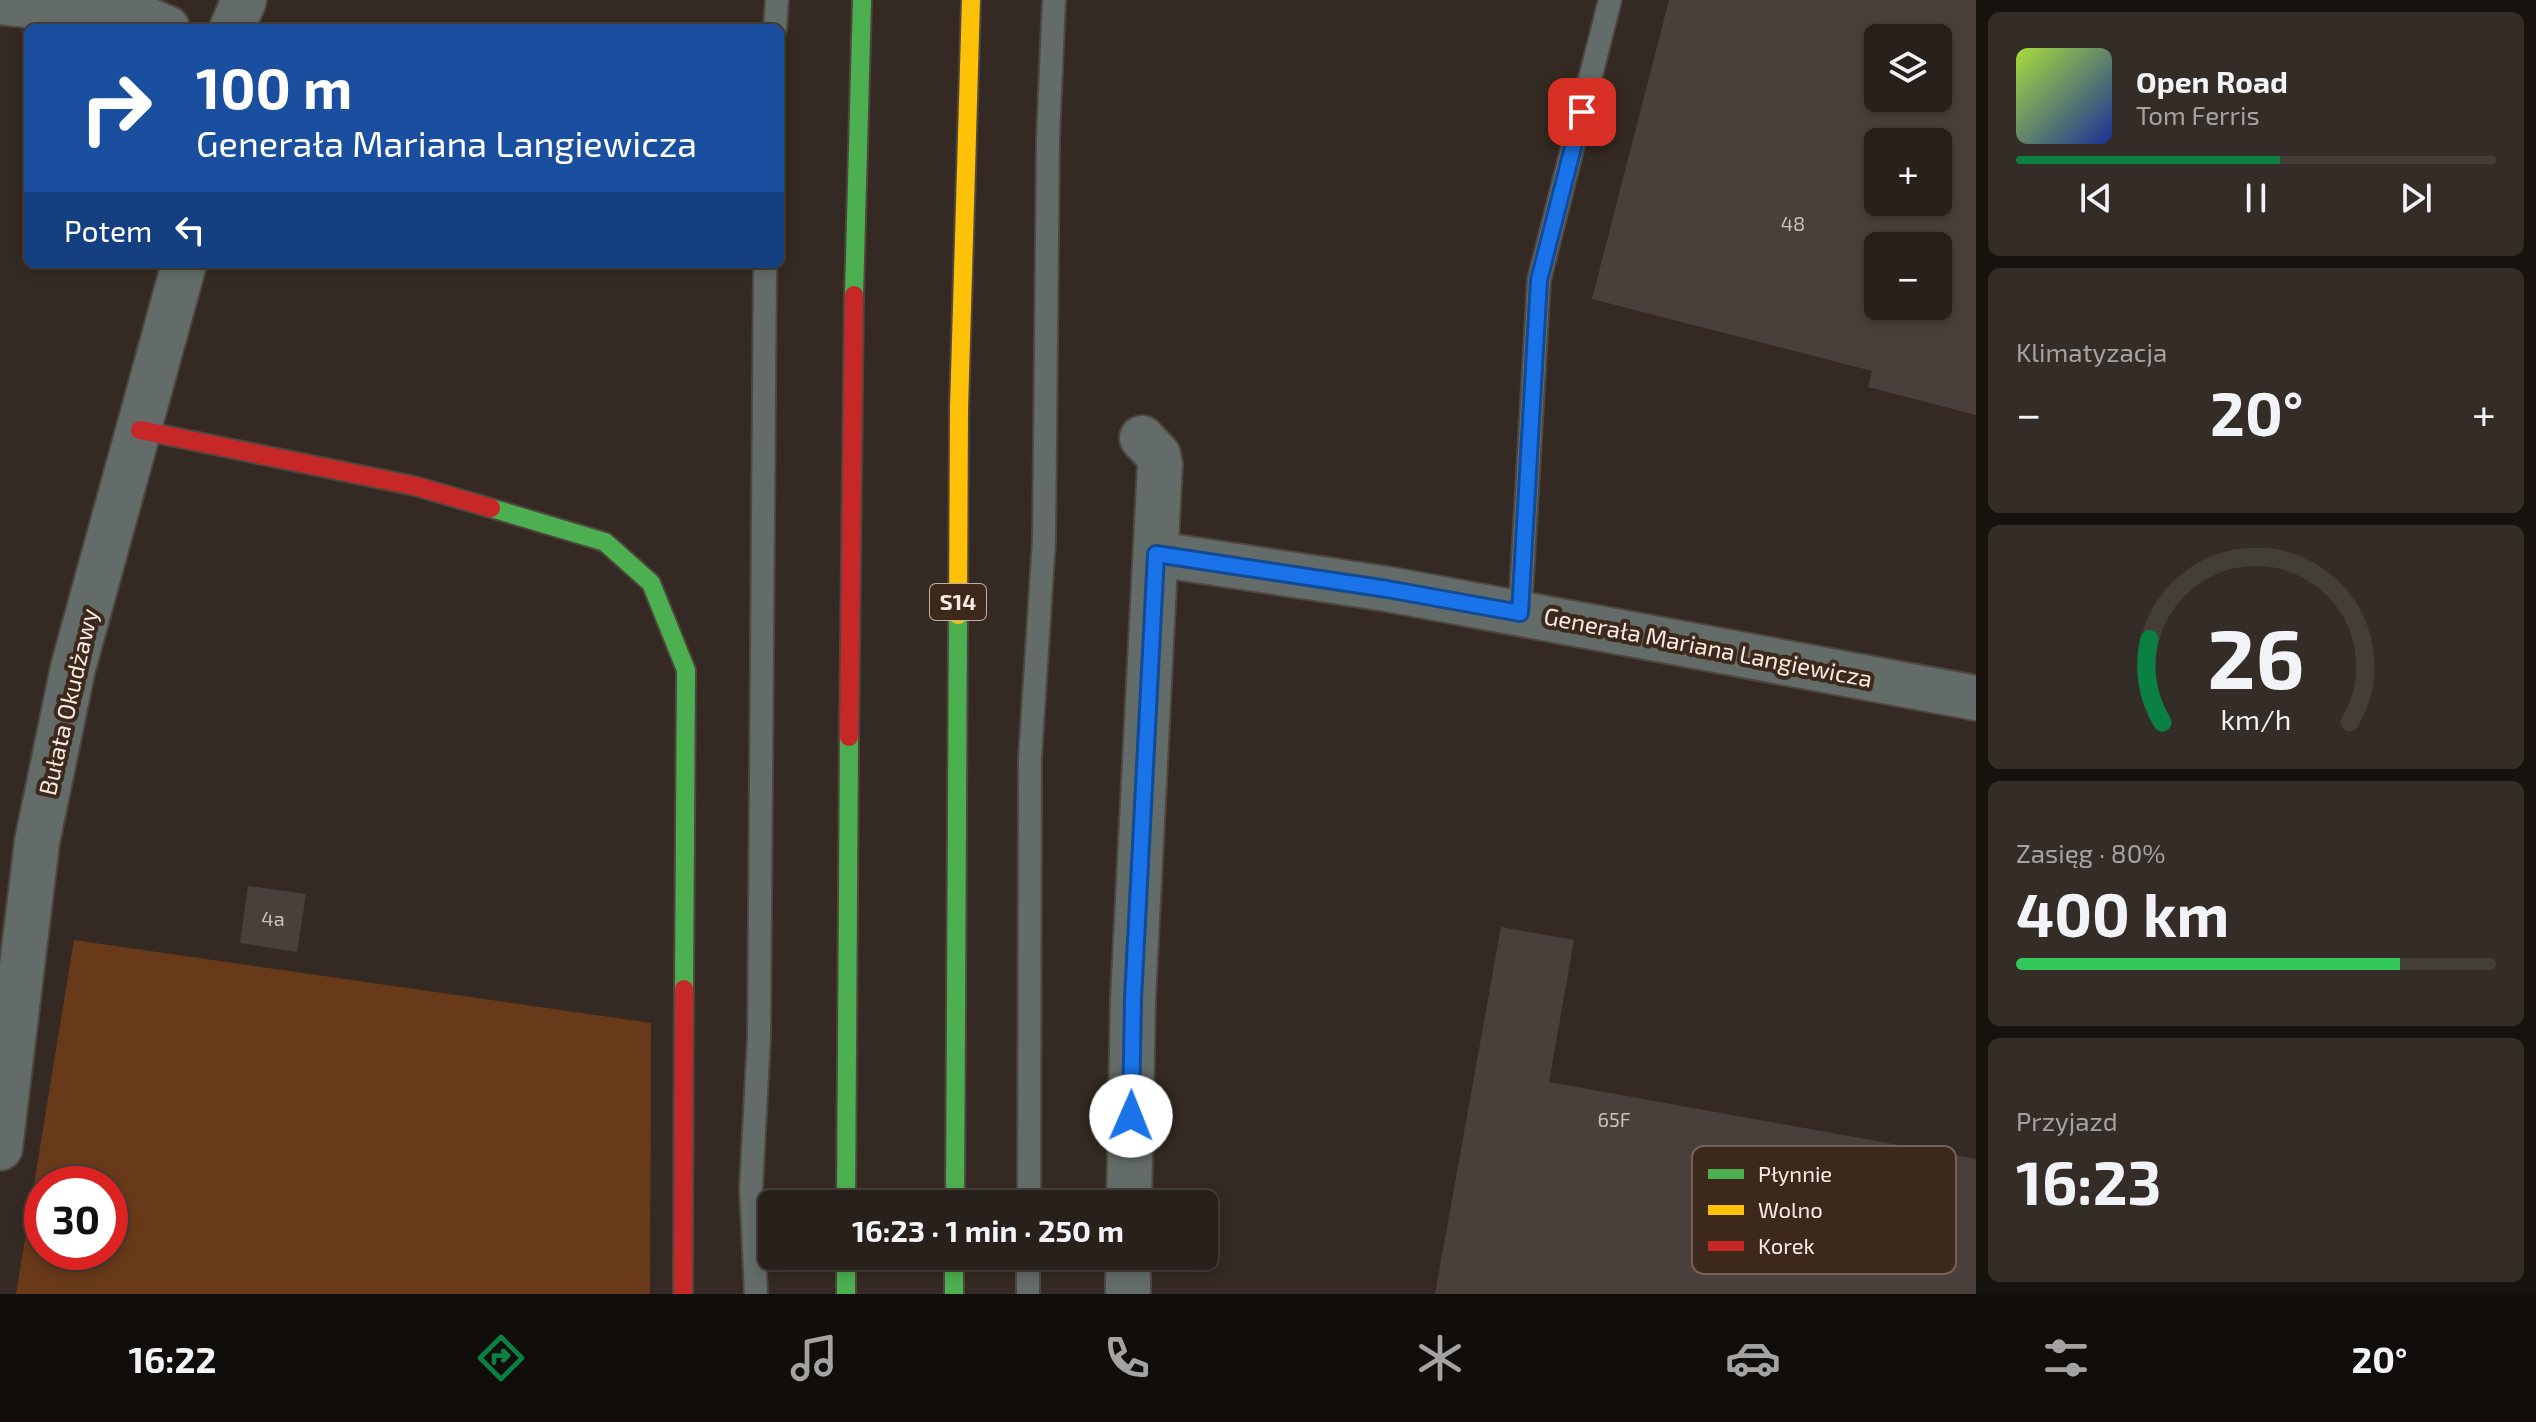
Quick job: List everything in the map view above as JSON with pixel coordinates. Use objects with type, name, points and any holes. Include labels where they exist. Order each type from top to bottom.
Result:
[{"type":"main road","points":[[846,1190],[851,407],[862,0]]},
{"type":"main road","name":"S14","points":[[955,1190],[959,409],[971,0]]},
{"type":"main road","points":[[140,430],[415,486],[605,542],[651,583],[686,670],[683,1294]]},
{"type":"main road","points":[[846,1270],[846,1294]]},
{"type":"main road","points":[[954,1270],[954,1294]]},
{"type":"street","points":[[234,24],[244,0]]},
{"type":"street","points":[[0,2],[143,18],[157,24]]},
{"type":"street","name":"Bułata Okudżawy","points":[[0,1148],[37,842],[73,668],[183,268]]},
{"type":"street","points":[[1129,1190],[1133,999],[1160,464],[1158,455],[1142,438]]},
{"type":"street","name":"Generała Mariana Langiewicza","points":[[1156,554],[1387,589],[1976,698]]},
{"type":"street","points":[[1128,1270],[1128,1294]]},
{"type":"lane","points":[[775,24],[777,0]]},
{"type":"lane","points":[[1029,1190],[1030,758],[1044,540],[1048,138],[1054,0]]},
{"type":"lane","points":[[1520,613],[1539,280],[1610,0]]},
{"type":"lane","points":[[756,1294],[751,1188],[759,1037],[765,268]]},
{"type":"lane","points":[[1028,1270],[1028,1294]]},
{"type":"shaded area","points":[[74,940],[651,1023],[650,1294],[16,1294],[24,1245],[24,1270],[128,1270],[128,1166],[37,1166]]},
{"type":"building","points":[[1669,0],[1976,0],[1976,415],[1868,387],[1872,371],[1592,299]]},
{"type":"building","points":[[248,886],[306,894],[297,952],[240,943]]},
{"type":"building","points":[[1501,927],[1574,940],[1549,1082],[1904,1146],[1692,1146],[1692,1274],[1956,1274],[1956,1155],[1976,1159],[1976,1294],[1435,1294]]},
{"type":"traffic: fast","points":[[854,295],[862,0]]},
{"type":"traffic: fast","points":[[491,508],[605,542],[651,583],[686,670],[684,989]]},
{"type":"traffic: fast","points":[[955,1190],[958,615]]},
{"type":"traffic: fast","points":[[846,1190],[849,737]]},
{"type":"traffic: fast","points":[[846,1270],[846,1294]]},
{"type":"traffic: fast","points":[[954,1270],[954,1294]]},
{"type":"traffic: slow","points":[[958,615],[959,409],[971,0]]},
{"type":"traffic: jam","points":[[849,737],[854,295]]},
{"type":"traffic: jam","points":[[140,430],[415,486],[491,508]]},
{"type":"traffic: jam","points":[[683,1294],[684,989]]},
{"type":"route","points":[[1131,1116],[1133,999],[1156,554],[1387,589],[1520,613],[1539,280],[1582,112]]}]
